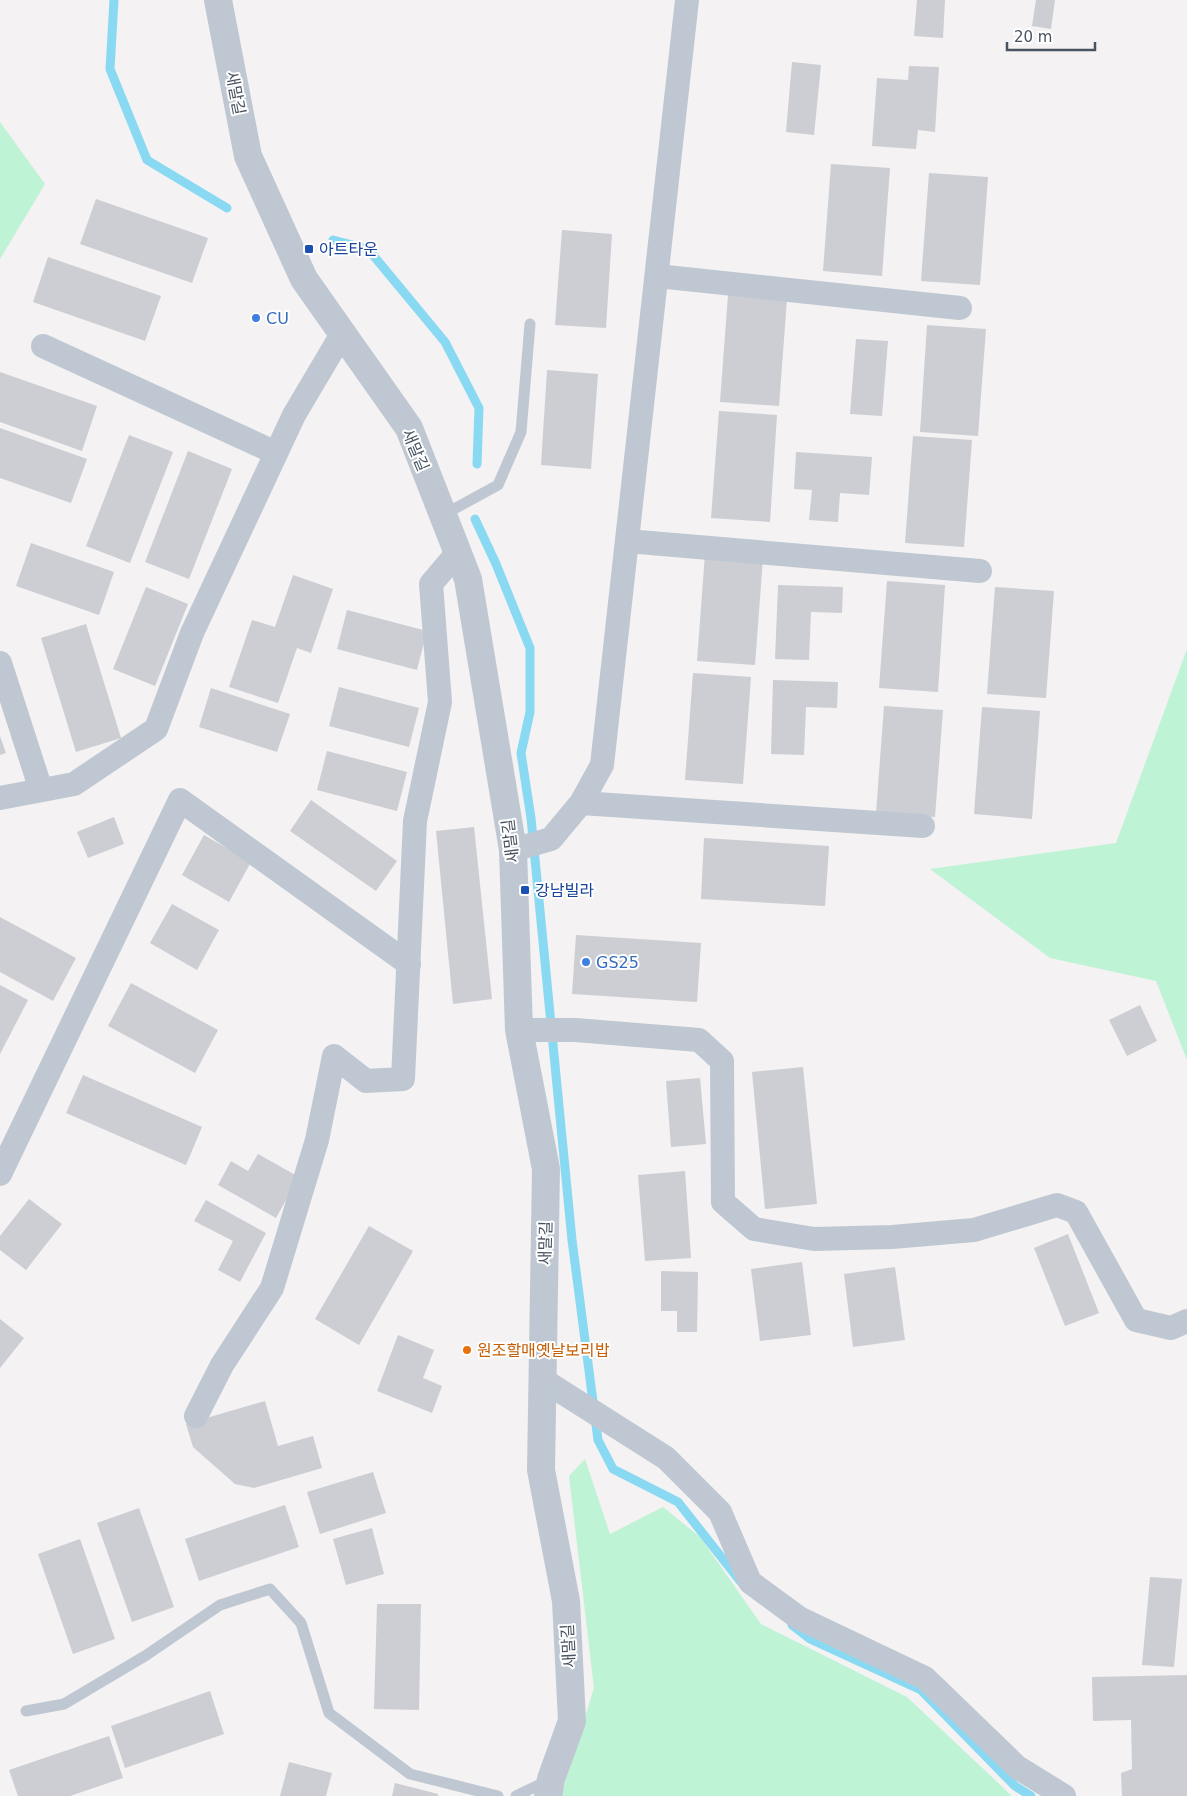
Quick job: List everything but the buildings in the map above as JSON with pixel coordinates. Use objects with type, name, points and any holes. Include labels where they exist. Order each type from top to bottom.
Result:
[{"type":"street","name":"새말길","points":[[218,0],[248,156],[304,279],[409,428],[468,579],[515,850],[519,1030],[546,1169],[541,1470],[566,1601],[572,1721],[549,1787]]},
{"type":"street","points":[[515,850],[551,839],[581,803],[602,765],[687,0]]},
{"type":"street","points":[[657,276],[960,308]]},
{"type":"street","points":[[0,798],[74,784],[156,729],[192,633],[276,453],[294,415],[342,334]]},
{"type":"street","points":[[43,346],[276,453]]},
{"type":"street","points":[[627,541],[980,571]]},
{"type":"street","points":[[196,1416],[222,1365],[272,1288],[317,1140],[334,1056],[366,1081],[403,1079],[415,821],[440,702],[431,584],[458,552]]},
{"type":"street","points":[[0,663],[41,790]]},
{"type":"street","points":[[0,1174],[180,800],[409,964]]},
{"type":"street","points":[[581,803],[923,826]]},
{"type":"street","points":[[519,1030],[575,1030],[699,1040],[722,1061],[724,1202],[754,1229],[814,1239],[892,1237],[974,1230],[1058,1205],[1076,1212],[1136,1320],[1171,1328],[1187,1321]]},
{"type":"street","points":[[543,1380],[666,1458],[720,1512],[750,1582],[799,1618],[925,1678],[1017,1767],[1064,1796]]},
{"type":"lane","points":[[443,515],[498,485],[521,432],[530,324]]},
{"type":"lane","points":[[26,1711],[64,1704],[145,1656],[220,1605],[270,1589],[301,1623],[328,1713],[410,1774],[498,1796]]},
{"type":"lane","points":[[516,1796],[549,1787]]},
{"type":"green space","points":[[0,122],[45,184],[0,259]]},
{"type":"green space","points":[[1187,649],[1187,1060],[1156,981],[1050,958],[930,869],[1116,843]]},
{"type":"green space","points":[[585,1459],[610,1534],[663,1507],[700,1537],[761,1624],[907,1697],[1012,1796],[561,1796],[594,1688],[569,1476]]},
{"type":"waterway","points":[[114,0],[110,69],[147,160],[227,208]]},
{"type":"waterway","points":[[333,240],[368,249],[445,342],[479,408],[477,464]]},
{"type":"waterway","points":[[475,519],[496,564],[530,648],[530,712],[521,753],[531,818],[572,1240],[598,1440],[613,1469],[678,1502],[741,1582]]},
{"type":"waterway","points":[[792,1625],[810,1639],[921,1690],[1015,1786],[1031,1796]]},
{"type":"place","name":"아트타운","points":[[309,249]]},
{"type":"place","name":"CU","points":[[256,318]]},
{"type":"place","name":"강남빌라","points":[[525,890]]},
{"type":"place","name":"GS25","points":[[586,962]]},
{"type":"place","name":"원조할매옛날보리밥","points":[[467,1350]]}]
